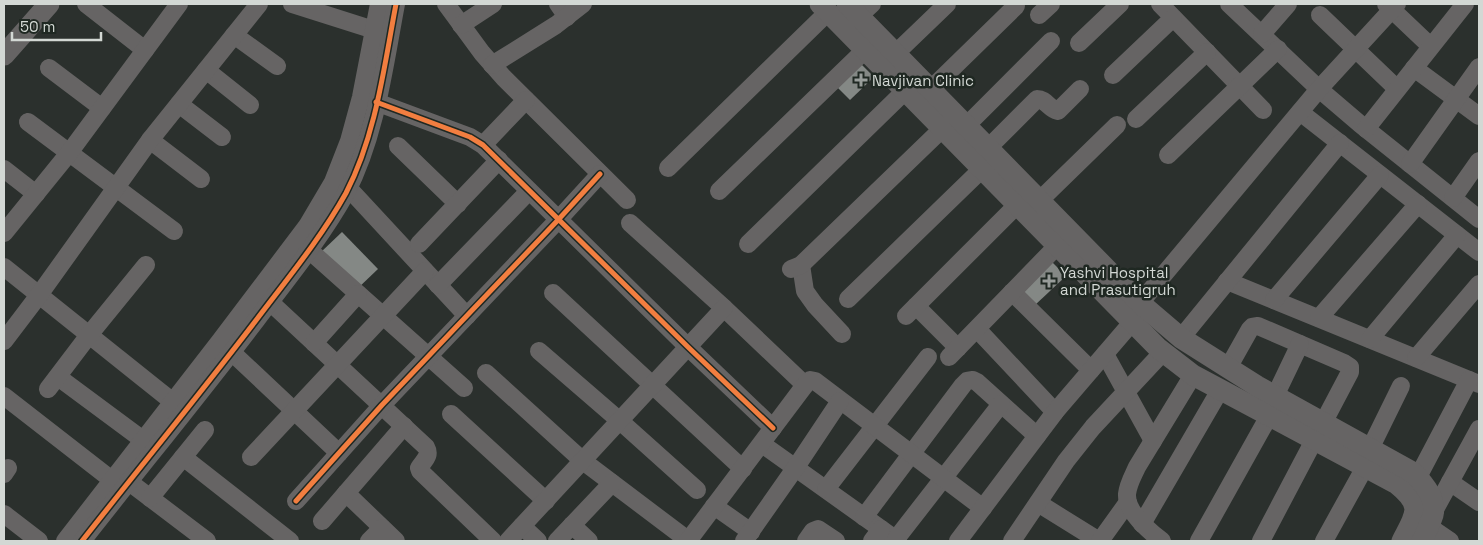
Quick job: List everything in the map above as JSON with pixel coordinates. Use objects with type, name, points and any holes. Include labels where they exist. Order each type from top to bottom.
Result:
[{"type":"main road","points":[[4,55],[49,4]]},
{"type":"main road","points":[[824,8],[1057,246],[1139,311],[1228,368],[1272,406]]},
{"type":"main road","points":[[860,8],[896,54],[1040,200],[1139,311],[1163,352],[1193,375],[1220,390],[1272,406],[1368,458],[1414,473],[1410,483],[1409,494],[1415,504],[1416,515],[1402,541]]},
{"type":"main road","points":[[1410,483],[1425,484],[1432,500],[1428,527]]},
{"type":"street","points":[[86,4],[145,50]]},
{"type":"street","points":[[4,232],[69,153],[179,4]]},
{"type":"street","points":[[4,341],[150,140],[259,4]]},
{"type":"street","points":[[292,4],[374,30]]},
{"type":"street","points":[[65,541],[226,347],[307,226],[336,174],[349,142],[361,97],[379,4]]},
{"type":"street","points":[[82,541],[143,440],[173,402],[270,302],[319,237],[348,187],[364,150],[396,4]]},
{"type":"street","points":[[446,4],[492,65],[626,200]]},
{"type":"street","points":[[461,25],[493,4]]},
{"type":"street","points":[[492,65],[556,26],[562,10],[583,4]]},
{"type":"street","points":[[896,54],[947,4]]},
{"type":"street","points":[[1079,43],[1120,4]]},
{"type":"street","points":[[1160,4],[1263,110]]},
{"type":"street","points":[[1230,4],[1319,89],[1363,127],[1479,219]]},
{"type":"street","points":[[1262,34],[1288,4]]},
{"type":"street","points":[[1363,127],[1392,84],[1425,41],[1466,5]]},
{"type":"street","points":[[1363,127],[1466,5]]},
{"type":"street","points":[[931,89],[1016,6]]},
{"type":"street","points":[[958,541],[1055,412],[1105,354],[1319,89],[1392,6],[1425,41]]},
{"type":"street","points":[[668,168],[824,8]]},
{"type":"street","points":[[1320,15],[1392,84]]},
{"type":"street","points":[[1113,75],[1174,18]]},
{"type":"street","points":[[234,34],[277,66]]},
{"type":"street","points":[[967,126],[1052,42]]},
{"type":"street","points":[[719,191],[865,50]]},
{"type":"street","points":[[1168,155],[1278,50]]},
{"type":"street","points":[[1136,119],[1207,52]]},
{"type":"street","points":[[1410,164],[1479,67]]},
{"type":"street","points":[[50,68],[102,108]]},
{"type":"street","points":[[1414,68],[1479,116]]},
{"type":"street","points":[[206,70],[250,104]]},
{"type":"street","points":[[989,147],[1037,99],[1043,100],[1058,111],[1080,89]]},
{"type":"street","points":[[748,244],[905,91]]},
{"type":"street","points":[[483,145],[526,100]]},
{"type":"street","points":[[376,102],[470,137],[483,145],[688,348],[773,428]]},
{"type":"street","points":[[179,104],[222,137]]},
{"type":"street","points":[[1300,112],[1457,235],[1477,245]]},
{"type":"street","points":[[28,122],[174,231]]},
{"type":"street","points":[[1040,200],[1117,125]]},
{"type":"street","points":[[842,334],[815,305],[805,291],[796,267],[942,129]]},
{"type":"street","points":[[150,140],[201,179]]},
{"type":"street","points":[[1181,338],[1340,143]]},
{"type":"street","points":[[398,146],[458,204]]},
{"type":"street","points":[[419,244],[499,160]]},
{"type":"street","points":[[1453,198],[1479,161]]},
{"type":"street","points":[[4,169],[36,194]]},
{"type":"street","points":[[848,299],[982,169]]},
{"type":"street","points":[[336,174],[467,316]]},
{"type":"street","points":[[296,501],[382,406],[600,174]]},
{"type":"street","points":[[1274,300],[1380,175]]},
{"type":"street","points":[[438,285],[529,191]]},
{"type":"street","points":[[1319,318],[1418,204]]},
{"type":"street","points":[[1017,205],[911,311],[954,352],[1057,246]]},
{"type":"street","points":[[630,223],[805,385]]},
{"type":"street","points":[[1370,339],[1457,235]]},
{"type":"street","points":[[309,250],[464,388]]},
{"type":"street","points":[[143,440],[53,383],[146,265]]},
{"type":"street","points":[[4,267],[173,402]]},
{"type":"street","points":[[252,457],[425,271]]},
{"type":"street","points":[[1227,281],[1475,380],[1410,483]]},
{"type":"street","points":[[1416,358],[1479,284]]},
{"type":"street","points":[[1012,292],[1091,370]]},
{"type":"street","points":[[552,293],[743,469]]},
{"type":"street","points":[[314,342],[358,294]]},
{"type":"street","points":[[270,302],[426,447],[429,452],[419,468],[420,472],[493,541]]},
{"type":"street","points":[[508,541],[724,308]]},
{"type":"street","points":[[1228,368],[1250,329],[1254,326],[1300,344],[1350,368],[1350,372],[1261,541]]},
{"type":"street","points":[[977,328],[1055,412]]},
{"type":"street","points":[[1199,541],[1272,406],[1300,344]]},
{"type":"street","points":[[226,347],[339,453]]},
{"type":"street","points":[[539,351],[697,490]]},
{"type":"street","points":[[1012,541],[1066,460],[1163,352]]},
{"type":"street","points":[[1105,354],[1153,441]]},
{"type":"street","points":[[826,489],[928,357]]},
{"type":"street","points":[[486,372],[583,461],[688,541],[810,380],[840,400],[982,508]]},
{"type":"street","points":[[1162,541],[1142,524],[1128,502],[1127,494],[1130,482],[1193,375]]},
{"type":"street","points":[[864,517],[967,382],[973,380],[977,382],[1037,436]]},
{"type":"street","points":[[1324,541],[1368,458],[1400,386]]},
{"type":"street","points":[[1142,524],[1220,390]]},
{"type":"street","points":[[4,396],[150,498],[207,541]]},
{"type":"street","points":[[714,506],[748,537],[840,400]]},
{"type":"street","points":[[762,444],[864,517],[876,535],[897,540],[1001,404]]},
{"type":"street","points":[[451,414],[546,501]]},
{"type":"street","points":[[322,521],[404,426]]},
{"type":"street","points":[[150,498],[205,430]]},
{"type":"street","points":[[1450,541],[1428,527],[1450,482],[1477,437]]},
{"type":"street","points":[[183,457],[290,541]]},
{"type":"street","points":[[1450,482],[1479,502]]},
{"type":"street","points":[[557,541],[612,483]]},
{"type":"street","points":[[346,493],[396,541]]},
{"type":"street","points":[[1038,503],[1099,541],[1128,502]]},
{"type":"street","points":[[4,514],[38,541]]},
{"type":"street","points":[[522,526],[538,541]]},
{"type":"street","points":[[572,526],[589,541]]},
{"type":"street","points":[[369,541],[382,528]]},
{"type":"street","points":[[806,541],[816,529],[836,541]]},
{"type":"building","points":[[860,63],[874,77],[850,100],[836,86]]},
{"type":"building","points":[[342,232],[378,269],[356,290],[320,253]]},
{"type":"building","points":[[1051,261],[1066,276],[1034,306],[1020,291]]},
{"type":"cycle path","points":[[82,541],[304,258],[346,193],[365,148],[372,124],[396,4]]},
{"type":"cycle path","points":[[376,102],[470,137],[483,145],[773,428]]},
{"type":"cycle path","points":[[296,501],[382,405],[600,174]]},
{"type":"place","name":"Navjivan Clinic","points":[[861,80]]},
{"type":"place","name":"Yashvi Hospital and Prasutigruh","points":[[1049,281]]}]
